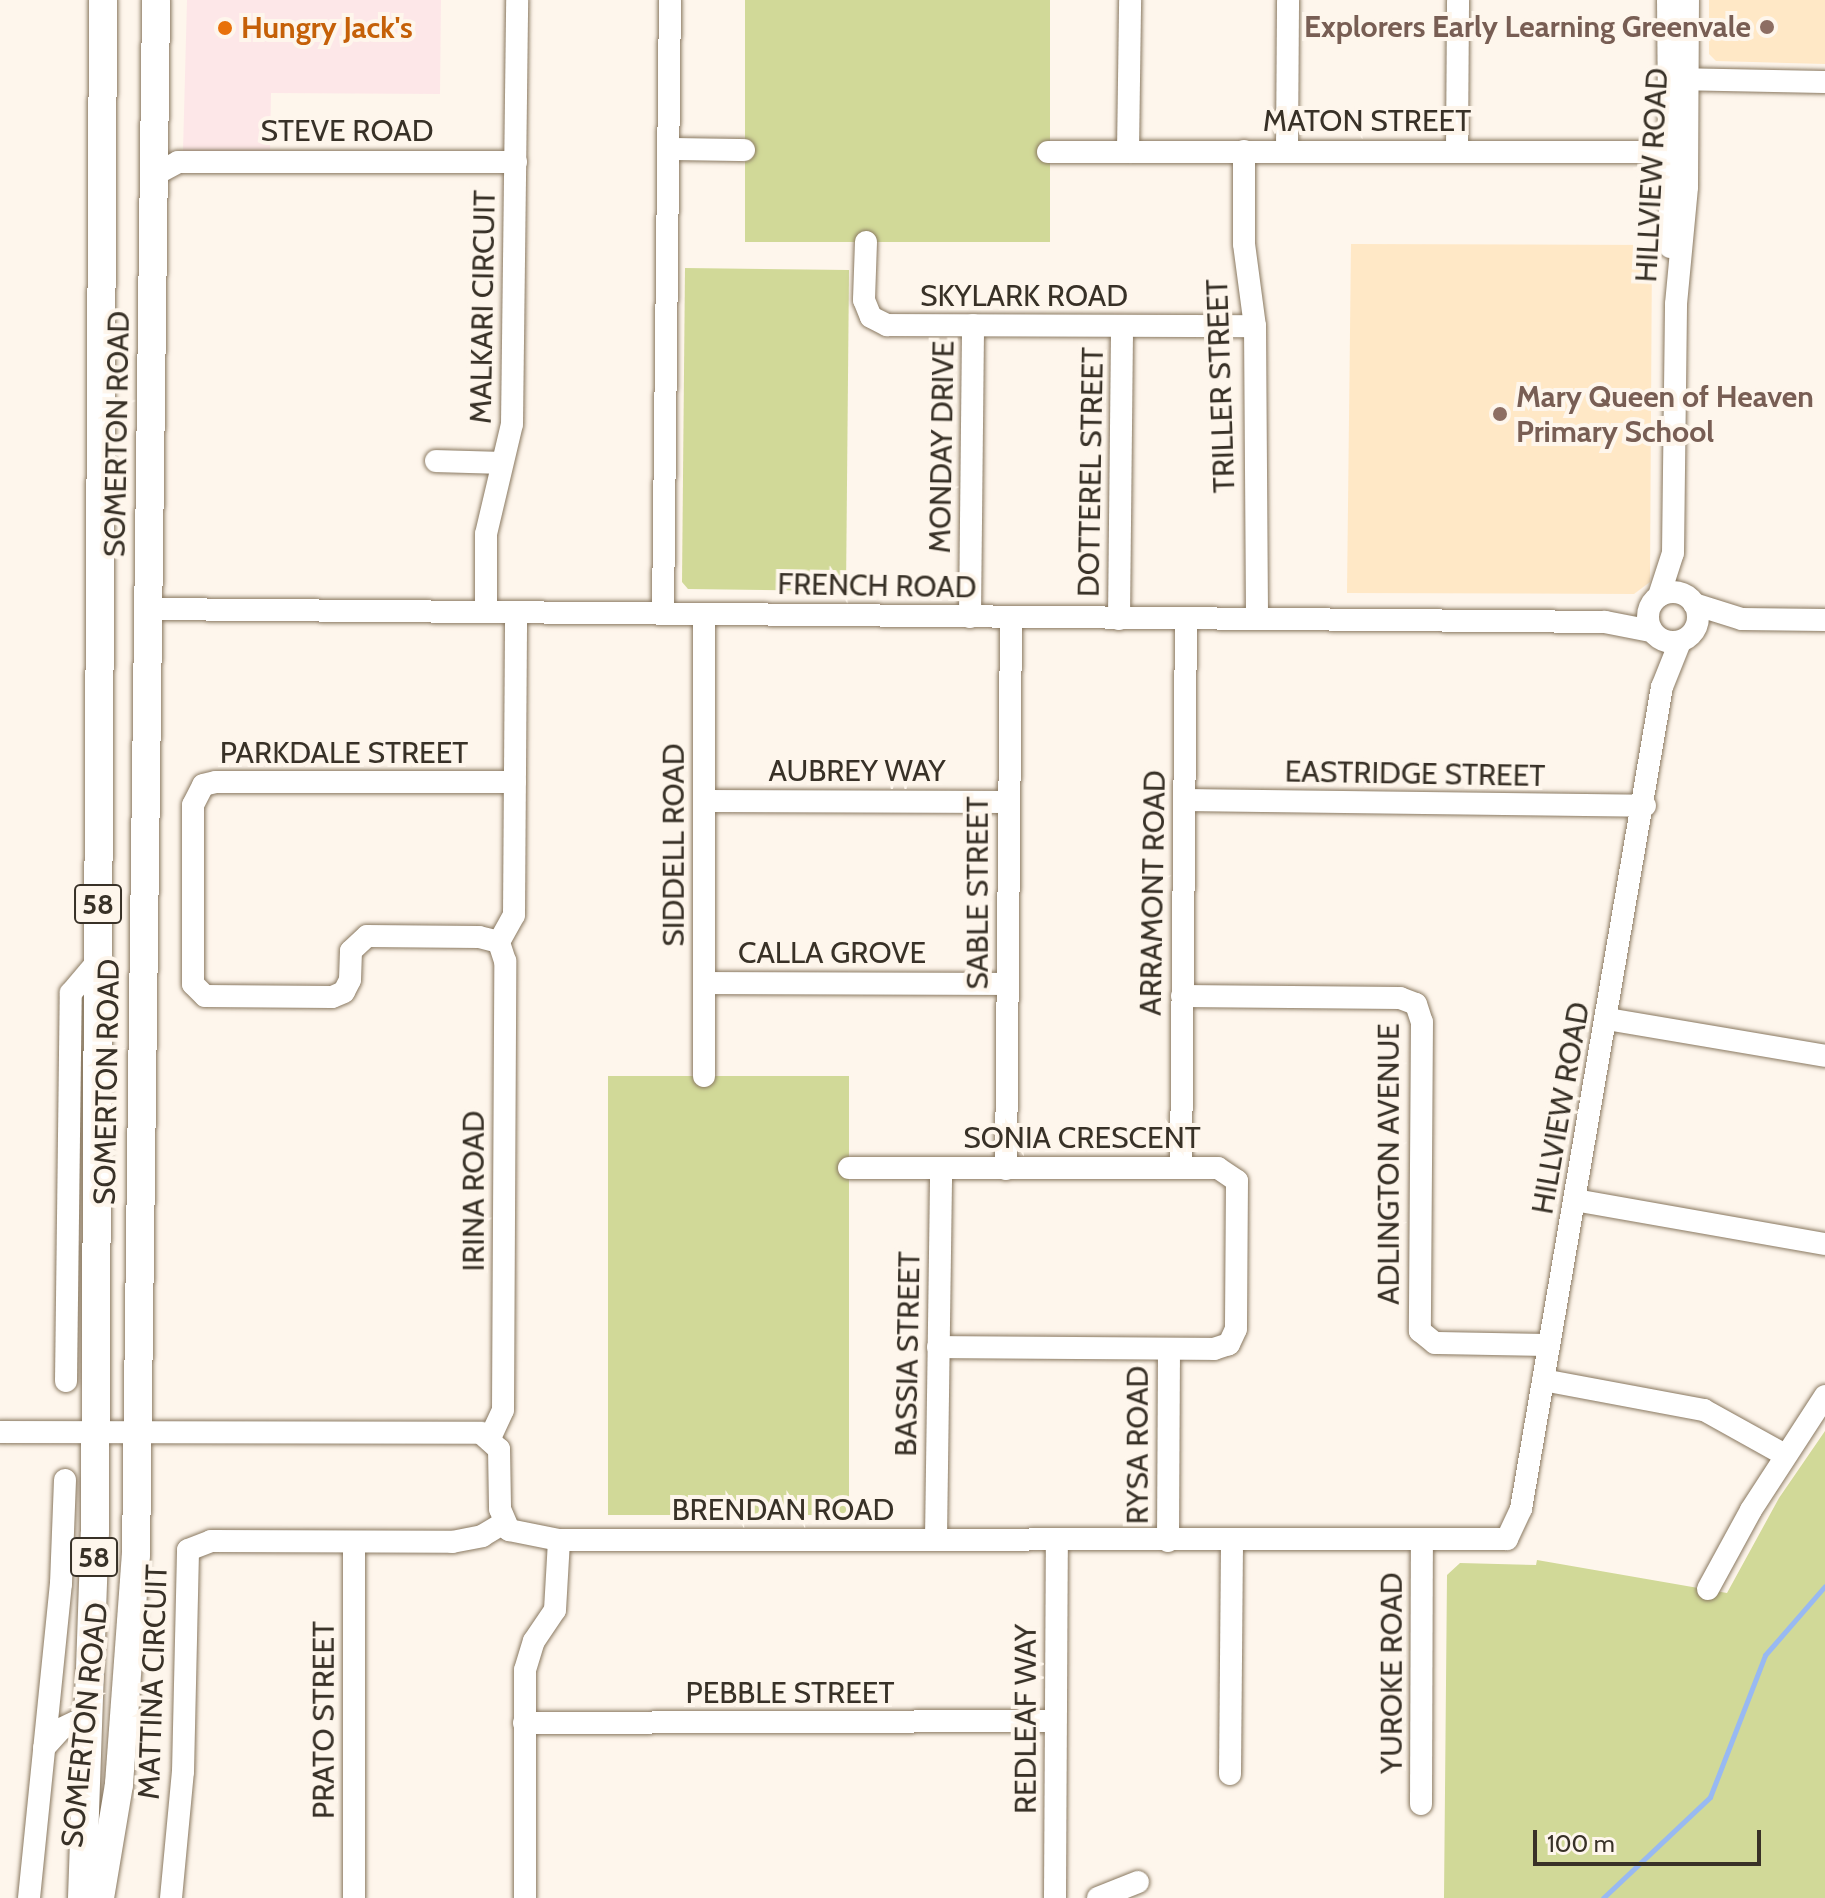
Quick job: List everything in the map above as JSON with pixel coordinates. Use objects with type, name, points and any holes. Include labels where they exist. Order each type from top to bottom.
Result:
[{"type":"main road","points":[[88,0],[103,66]]},
{"type":"main road","name":"SOMERTON ROAD","points":[[82,1898],[96,1429],[103,0]]},
{"type":"main road","name":"SOMERTON ROAD","points":[[98,1890],[119,1784],[131,1650],[149,609],[166,168],[154,142],[156,0]]},
{"type":"street","name":"MALKARI CIRCUIT","points":[[486,611],[486,534],[512,424],[517,0]]},
{"type":"street","points":[[663,613],[670,0]]},
{"type":"street","points":[[1128,152],[1130,0]]},
{"type":"street","points":[[1287,150],[1288,0]]},
{"type":"street","points":[[1457,150],[1458,0]]},
{"type":"street","name":"HILLVIEW ROAD","points":[[1668,0],[1677,79],[1673,553],[1688,599]]},
{"type":"street","name":"HILLVIEW ROAD","points":[[1677,79],[1688,0]]},
{"type":"street","points":[[1677,79],[1825,82]]},
{"type":"street","points":[[669,149],[744,150]]},
{"type":"street","name":"TRILLER STREET","points":[[1244,151],[1244,244],[1255,326],[1257,619]]},
{"type":"street","name":"MATON STREET","points":[[1048,152],[1677,152]]},
{"type":"street","name":"STEVE ROAD","points":[[166,168],[516,162]]},
{"type":"street","name":"SKYLARK ROAD","points":[[866,242],[864,300],[871,317],[887,325],[1255,326]]},
{"type":"street","name":"MONDAY DRIVE","points":[[970,617],[973,325]]},
{"type":"street","name":"DOTTEREL STREET","points":[[1119,619],[1122,326]]},
{"type":"street","points":[[436,461],[502,463]]},
{"type":"street","name":"HILLVIEW ROAD","points":[[1656,598],[1673,553]]},
{"type":"street","points":[[1742,619],[1688,599],[1656,598],[1647,616],[1654,634],[1686,638],[1742,619],[1825,620]]},
{"type":"street","name":"FRENCH ROAD","points":[[1605,622],[1656,598]]},
{"type":"street","points":[[1686,638],[1698,619],[1688,599]]},
{"type":"street","name":"FRENCH ROAD","points":[[149,609],[1605,622],[1654,634]]},
{"type":"street","points":[[499,942],[514,915],[516,612]]},
{"type":"street","name":"SIDDELL ROAD","points":[[704,614],[704,1076]]},
{"type":"street","name":"SABLE STREET","points":[[1006,1169],[1011,618]]},
{"type":"street","name":"ARRAMONT ROAD","points":[[1181,1168],[1186,620]]},
{"type":"street","name":"HILLVIEW ROAD","points":[[1511,1537],[1519,1520],[1645,806],[1662,687],[1654,634]]},
{"type":"street","name":"HILLVIEW ROAD","points":[[1662,687],[1686,638]]},
{"type":"street","name":"PARKDALE STREET","points":[[499,942],[479,937],[367,936],[351,951],[350,980],[344,992],[332,997],[205,996],[193,984],[193,805],[203,785],[216,782],[515,782]]},
{"type":"street","name":"EASTRIDGE STREET","points":[[1184,800],[1645,806]]},
{"type":"street","name":"AUBREY WAY","points":[[705,801],[1009,802]]},
{"type":"street","name":"IRINA ROAD","points":[[490,1438],[503,1410],[505,961],[499,942]]},
{"type":"street","name":"SOMERTON ROAD","points":[[66,1381],[71,993],[98,961]]},
{"type":"street","name":"CALLA GROVE","points":[[704,983],[1007,984]]},
{"type":"street","name":"ADLINGTON AVENUE","points":[[1182,996],[1400,998],[1416,1004],[1422,1022],[1420,1331],[1435,1343],[1549,1345]]},
{"type":"street","points":[[1607,1019],[1825,1056]]},
{"type":"street","name":"SONIA CRESCENT","points":[[849,1168],[1218,1168],[1237,1181],[1236,1329],[1221,1348],[938,1347]]},
{"type":"street","name":"BASSIA STREET","points":[[936,1539],[941,1169]]},
{"type":"street","points":[[1575,1200],[1825,1244]]},
{"type":"street","points":[[67,1334],[96,1375]]},
{"type":"street","name":"RYSA ROAD","points":[[1168,1541],[1169,1349]]},
{"type":"street","points":[[1543,1380],[1704,1410],[1785,1455]]},
{"type":"street","points":[[1708,1589],[1785,1455],[1825,1396]]},
{"type":"street","points":[[0,1432],[96,1429],[467,1430],[490,1438],[501,1459],[504,1523]]},
{"type":"street","name":"SOMERTON ROAD","points":[[29,1898],[62,1569],[65,1480]]},
{"type":"street","name":"BRENDAN ROAD","points":[[504,1523],[516,1535],[559,1540],[1422,1542],[1511,1537]]},
{"type":"street","name":"MATTINA CIRCUIT","points":[[171,1898],[183,1772],[188,1550],[211,1541],[452,1542],[482,1536],[504,1523]]},
{"type":"street","points":[[525,1898],[524,1723],[528,1654],[555,1610],[559,1540]]},
{"type":"street","name":"REDLEAF WAY","points":[[1055,1898],[1057,1540]]},
{"type":"street","points":[[1230,1774],[1232,1541]]},
{"type":"street","name":"PRATO STREET","points":[[354,1542],[354,1898]]},
{"type":"street","name":"YUROKE ROAD","points":[[1421,1804],[1422,1542]]},
{"type":"street","name":"SOMERTON ROAD","points":[[44,1748],[61,1729],[88,1716]]},
{"type":"street","name":"PEBBLE STREET","points":[[524,1723],[1055,1721]]},
{"type":"street","points":[[1098,1898],[1138,1882]]},
{"type":"shaded area","points":[[187,0],[441,0],[440,94],[271,93],[270,152],[183,151]]},
{"type":"shaded area","name":"Explorers Early Learning Greenvale","points":[[1709,0],[1825,0],[1825,64],[1716,61],[1709,54]]},
{"type":"shaded area","name":"Mary Queen of Heaven Primary School","points":[[1351,244],[1652,245],[1650,582],[1634,594],[1347,593]]},
{"type":"green space","points":[[745,0],[1050,0],[1050,242],[745,242]]},
{"type":"green space","points":[[685,268],[849,270],[846,591],[688,589],[682,582]]},
{"type":"green space","points":[[608,1076],[849,1076],[849,1515],[608,1515]]},
{"type":"green space","points":[[1825,1431],[1825,1898],[1444,1898],[1447,1575],[1460,1563],[1536,1565],[1537,1560],[1727,1593],[1779,1498]]},
{"type":"waterway","points":[[1603,1898],[1710,1797],[1765,1655],[1825,1586]]},
{"type":"place","name":"Explorers Early Learning Greenvale","points":[[1767,27]]},
{"type":"place","name":"Hungry Jack's","points":[[225,28]]},
{"type":"place","name":"Mary Queen of Heaven Primary School","points":[[1500,414]]}]
